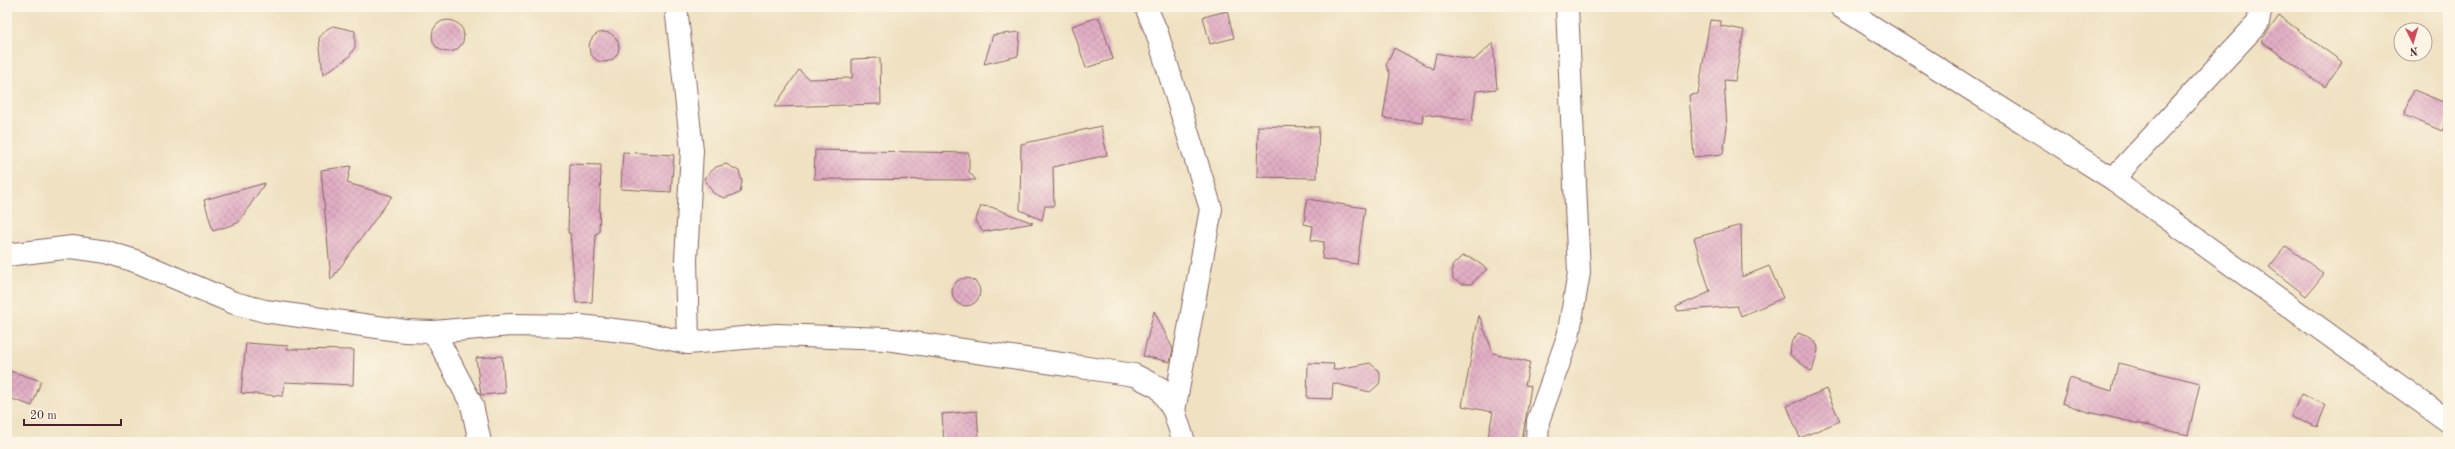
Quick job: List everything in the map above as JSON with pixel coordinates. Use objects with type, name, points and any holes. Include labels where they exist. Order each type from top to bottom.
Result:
[{"type":"street","points":[[676,7],[692,150],[686,260],[688,343]]},
{"type":"street","points":[[1146,7],[1157,33],[1211,209],[1174,411]]},
{"type":"street","points":[[1537,442],[1538,422],[1568,337],[1579,273],[1568,7]]},
{"type":"street","points":[[1841,7],[2114,179],[2448,421]]},
{"type":"street","points":[[2114,179],[2258,23],[2261,7]]},
{"type":"street","points":[[7,255],[72,247],[107,252],[138,262],[234,303],[264,311],[405,331],[434,332],[510,325],[580,326],[648,334],[688,343],[776,335],[886,339],[1134,375],[1160,388],[1174,411],[1184,442]]},
{"type":"street","points":[[434,332],[472,405],[480,442]]},
{"type":"building","points":[[1227,11],[1234,38],[1210,44],[1203,17]]},
{"type":"building","points":[[2279,16],[2342,62],[2325,87],[2261,41]]},
{"type":"building","points":[[1099,17],[1113,59],[1086,68],[1072,26]]},
{"type":"building","points":[[448,20],[459,25],[464,36],[459,47],[448,52],[437,47],[432,36],[437,25]]},
{"type":"building","points":[[1710,20],[1720,21],[1721,26],[1744,30],[1735,81],[1724,80],[1727,127],[1723,154],[1694,157],[1689,95],[1698,94]]},
{"type":"building","points":[[333,26],[355,31],[355,47],[349,57],[323,75],[319,38],[327,29]]},
{"type":"building","points":[[604,32],[615,36],[619,47],[615,58],[604,62],[593,58],[589,47],[593,36]]},
{"type":"building","points":[[1020,32],[1018,56],[984,64],[993,35]]},
{"type":"building","points":[[1493,43],[1497,89],[1476,91],[1472,121],[1423,114],[1422,123],[1383,118],[1390,74],[1386,65],[1394,48],[1433,69],[1436,53],[1474,60]]},
{"type":"building","points":[[880,58],[881,104],[774,107],[799,70],[809,79],[852,78],[852,59]]},
{"type":"building","points":[[2414,90],[2448,104],[2448,117],[2442,131],[2404,115]]},
{"type":"building","points":[[1101,126],[1107,155],[1053,167],[1054,206],[1045,206],[1042,220],[1020,210],[1021,144]]},
{"type":"building","points":[[1258,126],[1319,127],[1317,178],[1257,177]]},
{"type":"building","points":[[815,150],[969,153],[969,172],[976,180],[814,179]]},
{"type":"building","points":[[623,152],[674,155],[671,192],[621,189]]},
{"type":"building","points":[[570,164],[601,165],[599,233],[596,233],[592,302],[576,303],[570,233],[568,233]]},
{"type":"building","points":[[726,164],[739,171],[742,181],[740,193],[724,198],[713,193],[704,178],[716,167]]},
{"type":"building","points":[[351,166],[347,183],[392,196],[331,280],[321,170]]},
{"type":"building","points":[[265,183],[238,223],[213,231],[204,200]]},
{"type":"building","points":[[1307,199],[1365,208],[1357,264],[1322,259],[1324,242],[1311,240],[1313,226],[1304,224]]},
{"type":"building","points":[[981,206],[991,207],[1033,223],[983,232],[975,221]]},
{"type":"building","points":[[1741,225],[1742,277],[1769,266],[1783,298],[1741,316],[1737,306],[1677,311],[1676,307],[1710,292],[1694,238]]},
{"type":"building","points":[[2286,246],[2324,274],[2306,296],[2269,267]]},
{"type":"building","points":[[1462,256],[1472,258],[1487,269],[1471,284],[1462,284],[1453,279],[1452,266]]},
{"type":"building","points":[[966,278],[976,282],[980,292],[976,302],[966,306],[956,302],[952,292],[956,282]]},
{"type":"building","points":[[1154,311],[1173,349],[1170,362],[1143,356]]},
{"type":"building","points":[[1479,315],[1493,353],[1530,362],[1525,385],[1531,386],[1522,442],[1487,442],[1493,412],[1462,406]]},
{"type":"building","points":[[1798,333],[1811,338],[1817,345],[1818,350],[1812,372],[1790,355],[1791,344]]},
{"type":"building","points":[[246,343],[288,346],[287,349],[354,350],[353,385],[285,382],[283,396],[241,393]]},
{"type":"building","points":[[502,356],[505,393],[481,395],[476,358]]},
{"type":"building","points":[[1308,363],[1334,364],[1333,370],[1370,363],[1380,372],[1379,384],[1370,392],[1333,383],[1332,399],[1307,398]]},
{"type":"building","points":[[2118,363],[2200,383],[2188,435],[2088,412],[2062,403],[2070,378],[2112,391]]},
{"type":"building","points":[[7,370],[41,381],[32,406],[7,397]]},
{"type":"building","points":[[1826,389],[1840,421],[1800,438],[1787,406]]},
{"type":"building","points":[[2301,394],[2326,405],[2317,427],[2291,417]]},
{"type":"building","points":[[977,411],[979,442],[944,442],[942,414]]}]
